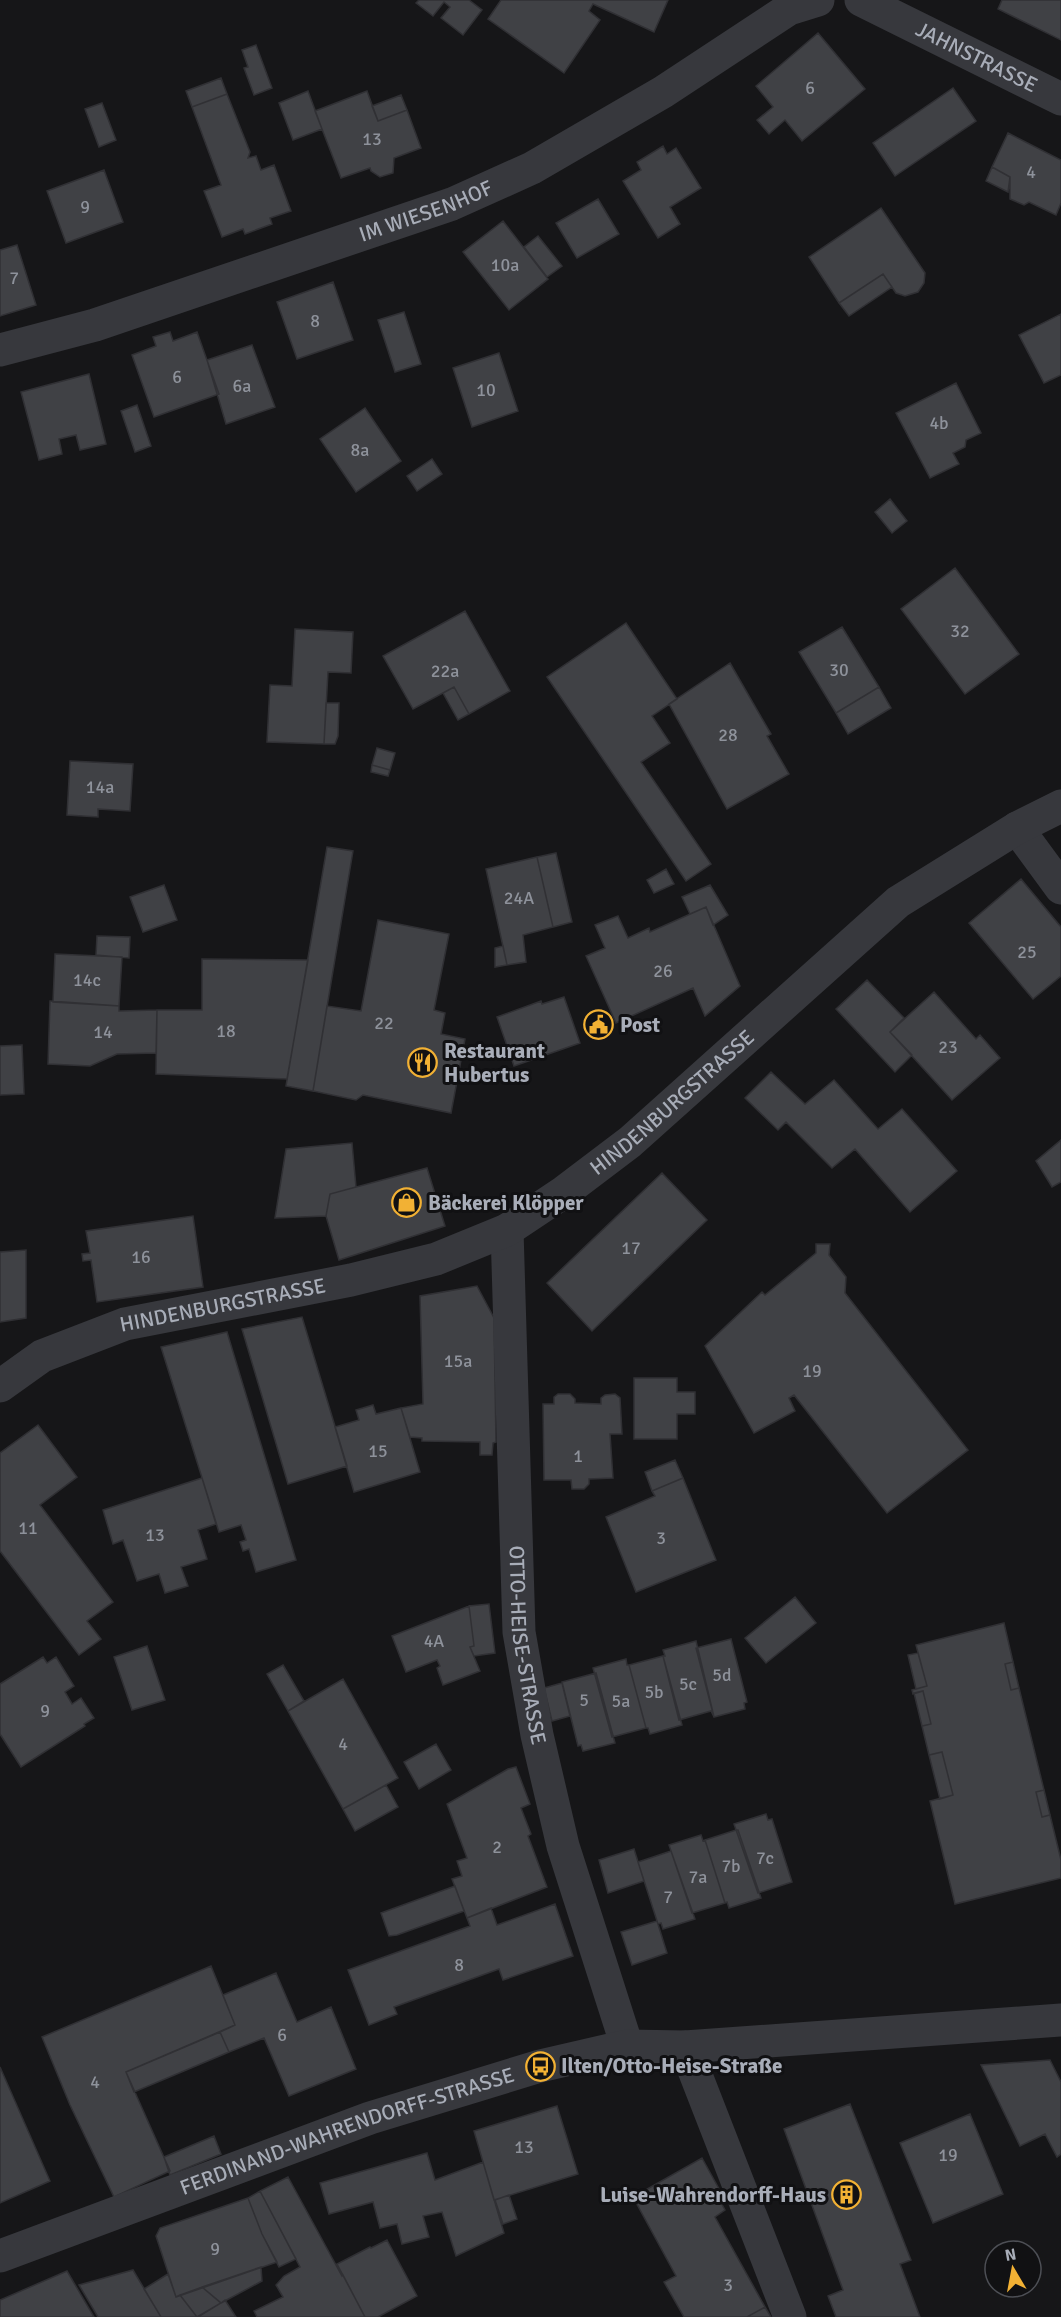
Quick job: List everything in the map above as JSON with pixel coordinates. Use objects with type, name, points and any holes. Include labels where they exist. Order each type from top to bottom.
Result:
[{"type":"street","name":"IM WIESENHOF","points":[[0,350],[95,325],[452,204],[532,168],[663,92],[789,9],[818,0]]},
{"type":"street","name":"JAHNSTRASSE","points":[[861,0],[1061,99]]},
{"type":"street","name":"HINDENBURGSTRASSE","points":[[0,1386],[42,1356],[125,1324],[362,1278],[436,1259],[507,1230],[564,1192],[630,1142],[898,902],[1017,828],[1061,806]]},
{"type":"street","points":[[1017,828],[1061,888]]},
{"type":"street","name":"OTTO-HEISE-STRASSE","points":[[507,1230],[519,1632],[537,1735],[562,1846],[627,2046]]},
{"type":"street","name":"FERDINAND-WAHRENDORFF-STRASSE","points":[[0,2256],[370,2118],[540,2067],[627,2046],[685,2047],[1061,2020]]},
{"type":"street","points":[[685,2047],[790,2317]]},
{"type":"building","points":[[419,0],[469,0],[482,10],[463,35],[441,18],[450,7],[444,2],[433,16],[416,3]]},
{"type":"building","points":[[501,0],[668,0],[654,32],[593,4],[589,11],[600,20],[564,73],[488,19]]},
{"type":"building","points":[[1002,0],[1061,0],[1061,40],[998,9]]},
{"type":"building","points":[[818,33],[865,89],[802,141],[785,120],[769,134],[757,120],[773,107],[756,86]]},
{"type":"building","points":[[256,45],[272,88],[254,95],[244,68],[248,67],[242,50]]},
{"type":"building","points":[[221,78],[227,94],[192,107],[186,91]]},
{"type":"building","points":[[953,88],[976,121],[895,176],[873,143]]},
{"type":"building","points":[[308,91],[322,129],[293,140],[279,103]]},
{"type":"building","points":[[367,91],[378,121],[407,110],[421,148],[394,158],[393,173],[380,177],[370,168],[341,178],[315,111]]},
{"type":"building","points":[[227,94],[250,152],[248,158],[256,156],[261,170],[274,165],[291,211],[270,218],[272,224],[245,234],[243,229],[222,237],[204,191],[221,185],[192,107]]},
{"type":"building","points":[[401,95],[407,110],[378,121],[372,106]]},
{"type":"building","points":[[102,103],[116,140],[99,147],[85,109]]},
{"type":"building","points":[[1008,133],[1061,160],[1061,203],[1056,215],[1029,202],[1024,205],[1010,199],[1010,177],[992,167]]},
{"type":"building","points":[[663,146],[667,154],[676,148],[701,188],[670,207],[680,224],[658,238],[623,181],[641,170],[637,162]]},
{"type":"building","points":[[992,167],[1010,177],[1008,192],[986,181]]},
{"type":"building","points":[[104,170],[123,222],[66,243],[47,191]]},
{"type":"building","points":[[598,199],[619,234],[577,258],[556,223]]},
{"type":"building","points":[[881,208],[925,273],[924,283],[918,292],[905,296],[896,293],[883,274],[839,303],[809,257]]},
{"type":"building","points":[[503,221],[548,279],[509,310],[463,252]]},
{"type":"building","points":[[538,236],[562,266],[547,277],[524,247]]},
{"type":"building","points":[[17,245],[36,305],[0,316],[0,250]]},
{"type":"building","points":[[883,274],[892,287],[849,316],[839,303]]},
{"type":"building","points":[[333,282],[353,340],[297,359],[277,302]]},
{"type":"building","points":[[404,312],[421,364],[395,372],[378,320]]},
{"type":"building","points":[[1061,314],[1061,375],[1044,383],[1019,335]]},
{"type":"building","points":[[170,332],[173,341],[197,332],[219,394],[154,417],[132,355],[156,346],[153,337]]},
{"type":"building","points":[[252,345],[275,407],[226,424],[207,360]]},
{"type":"building","points":[[499,353],[518,411],[472,427],[453,368]]},
{"type":"building","points":[[89,374],[106,444],[80,450],[76,435],[59,439],[62,454],[39,460],[21,392]]},
{"type":"building","points":[[956,383],[981,433],[966,440],[965,447],[953,453],[959,464],[930,478],[896,413]]},
{"type":"building","points":[[137,405],[151,446],[135,452],[121,411]]},
{"type":"building","points":[[365,408],[401,461],[356,492],[320,439]]},
{"type":"building","points":[[432,459],[442,474],[417,491],[407,476]]},
{"type":"building","points":[[890,499],[907,521],[892,533],[875,512]]},
{"type":"building","points":[[955,568],[1019,654],[965,694],[901,609]]},
{"type":"building","points":[[465,611],[510,691],[469,714],[454,687],[413,709],[383,656]]},
{"type":"building","points":[[626,623],[677,699],[652,716],[670,743],[641,762],[711,864],[686,881],[547,677]]},
{"type":"building","points":[[842,627],[879,687],[836,713],[799,652]]},
{"type":"building","points":[[295,629],[353,632],[351,673],[328,672],[324,744],[267,742],[270,685],[292,686]]},
{"type":"building","points":[[730,663],[771,734],[767,736],[789,774],[727,809],[669,704]]},
{"type":"building","points":[[454,687],[469,714],[458,720],[443,693]]},
{"type":"building","points":[[879,687],[891,708],[848,734],[836,713]]},
{"type":"building","points":[[326,703],[339,703],[338,736],[335,744],[324,744]]},
{"type":"building","points":[[377,748],[395,753],[390,770],[372,765]]},
{"type":"building","points":[[70,761],[133,764],[130,811],[98,809],[98,817],[67,815]]},
{"type":"building","points":[[372,765],[390,770],[388,776],[371,772]]},
{"type":"building","points":[[327,847],[353,851],[313,1091],[286,1086]]},
{"type":"building","points":[[556,853],[572,922],[553,927],[537,857]]},
{"type":"building","points":[[537,857],[553,927],[523,935],[526,962],[507,965],[486,869]]},
{"type":"building","points":[[666,869],[674,884],[654,893],[647,880]]},
{"type":"building","points":[[1021,879],[1061,927],[1061,976],[1033,999],[969,923]]},
{"type":"building","points":[[164,885],[177,920],[143,932],[130,897]]},
{"type":"building","points":[[710,885],[728,915],[713,925],[706,907],[690,914],[682,897]]},
{"type":"building","points":[[706,907],[740,986],[705,1016],[693,988],[616,1023],[586,956],[605,948],[595,925],[618,916],[628,938],[649,928],[650,932]]},
{"type":"building","points":[[378,920],[449,934],[434,1010],[445,1013],[441,1034],[465,1039],[451,1113],[363,1095],[356,1100],[313,1091],[327,1006],[361,1011]]},
{"type":"building","points":[[97,936],[130,937],[129,958],[96,955]]},
{"type":"building","points":[[503,946],[507,965],[495,967],[495,948]]},
{"type":"building","points":[[55,954],[122,957],[119,1006],[53,1002]]},
{"type":"building","points":[[202,959],[308,960],[287,1079],[156,1074],[157,1010],[202,1010]]},
{"type":"building","points":[[867,980],[904,1018],[890,1032],[912,1055],[895,1072],[836,1009]]},
{"type":"building","points":[[934,992],[976,1039],[980,1035],[1000,1058],[952,1100],[890,1032]]},
{"type":"building","points":[[564,997],[580,1043],[514,1066],[497,1017],[541,1001],[542,1004]]},
{"type":"building","points":[[50,1001],[119,1006],[119,1011],[157,1010],[156,1053],[117,1054],[90,1066],[48,1064]]},
{"type":"building","points":[[22,1045],[24,1094],[0,1095],[0,1046]]},
{"type":"building","points":[[771,1072],[805,1104],[834,1080],[878,1129],[902,1109],[957,1171],[910,1212],[855,1149],[832,1168],[786,1122],[778,1130],[745,1098]]},
{"type":"building","points":[[1061,1140],[1061,1182],[1052,1187],[1036,1161]]},
{"type":"building","points":[[352,1143],[356,1187],[330,1194],[326,1216],[275,1218],[286,1149]]},
{"type":"building","points":[[427,1168],[445,1226],[339,1260],[326,1216],[330,1194]]},
{"type":"building","points":[[662,1173],[707,1220],[592,1331],[547,1283]]},
{"type":"building","points":[[193,1216],[203,1287],[97,1302],[91,1260],[83,1261],[82,1254],[90,1253],[86,1231]]},
{"type":"building","points":[[816,1244],[830,1244],[829,1255],[846,1277],[845,1293],[968,1450],[887,1513],[794,1395],[789,1398],[795,1411],[754,1433],[705,1346],[762,1292],[765,1295],[816,1253]]},
{"type":"building","points":[[26,1250],[26,1318],[0,1322],[0,1252]]},
{"type":"building","points":[[477,1286],[494,1318],[496,1442],[493,1443],[492,1455],[480,1455],[480,1442],[422,1441],[422,1438],[410,1437],[401,1408],[423,1404],[420,1296]]},
{"type":"building","points":[[302,1317],[347,1466],[288,1484],[242,1329]]},
{"type":"building","points":[[227,1332],[296,1560],[256,1572],[249,1549],[243,1551],[240,1542],[246,1540],[241,1525],[219,1532],[161,1347]]},
{"type":"building","points":[[634,1378],[677,1378],[677,1392],[695,1392],[695,1414],[677,1414],[677,1439],[634,1439]]},
{"type":"building","points":[[558,1394],[570,1394],[575,1399],[575,1403],[601,1404],[601,1398],[605,1395],[615,1394],[620,1398],[622,1434],[610,1434],[613,1478],[589,1479],[589,1484],[584,1489],[572,1489],[571,1480],[544,1480],[543,1404],[554,1404],[554,1397]]},
{"type":"building","points":[[373,1405],[376,1414],[401,1408],[420,1472],[354,1492],[335,1427],[359,1420],[356,1410]]},
{"type":"building","points":[[38,1425],[77,1477],[40,1505],[113,1602],[87,1621],[101,1639],[79,1655],[0,1551],[0,1453]]},
{"type":"building","points":[[675,1460],[683,1478],[652,1491],[645,1472]]},
{"type":"building","points":[[202,1478],[216,1524],[198,1530],[207,1559],[181,1567],[188,1586],[165,1593],[159,1574],[137,1581],[123,1540],[113,1544],[103,1510]]},
{"type":"building","points":[[683,1478],[716,1560],[636,1592],[606,1517],[655,1496],[652,1491]]},
{"type":"building","points":[[795,1597],[816,1623],[766,1663],[745,1638]]},
{"type":"building","points":[[489,1604],[495,1653],[474,1656],[470,1647],[474,1646],[469,1606]]},
{"type":"building","points":[[469,1606],[474,1646],[470,1647],[480,1671],[443,1685],[437,1668],[440,1666],[437,1660],[406,1672],[392,1636]]},
{"type":"building","points":[[1004,1623],[1013,1662],[1005,1664],[1011,1690],[1019,1688],[1044,1790],[1036,1792],[1042,1817],[1050,1815],[1061,1860],[1061,1878],[955,1904],[930,1801],[953,1795],[942,1752],[929,1755],[922,1726],[931,1724],[923,1691],[913,1694],[912,1690],[927,1686],[916,1645]]},
{"type":"building","points":[[731,1639],[747,1702],[744,1703],[745,1709],[714,1717],[696,1648]]},
{"type":"building","points":[[696,1641],[714,1717],[711,1711],[679,1720],[663,1650]]},
{"type":"building","points":[[147,1646],[165,1700],[132,1710],[114,1657]]},
{"type":"building","points":[[918,1653],[927,1686],[916,1689],[908,1655]]},
{"type":"building","points":[[663,1656],[682,1725],[650,1734],[646,1728],[629,1665]]},
{"type":"building","points":[[43,1657],[47,1663],[56,1657],[74,1686],[65,1692],[72,1704],[81,1698],[94,1718],[21,1767],[0,1734],[0,1684]]},
{"type":"building","points":[[626,1659],[646,1728],[612,1737],[593,1668]]},
{"type":"building","points":[[1013,1662],[1019,1688],[1011,1690],[1005,1664]]},
{"type":"building","points":[[283,1665],[304,1701],[288,1711],[267,1674]]},
{"type":"building","points":[[596,1673],[615,1743],[583,1751],[581,1745],[578,1746],[562,1682]]},
{"type":"building","points":[[343,1679],[398,1778],[343,1809],[288,1711]]},
{"type":"building","points":[[562,1683],[570,1716],[552,1721],[544,1688]]},
{"type":"building","points":[[923,1691],[931,1724],[922,1726],[914,1693]]},
{"type":"building","points":[[436,1744],[451,1770],[419,1789],[404,1762]]},
{"type":"building","points":[[942,1752],[953,1795],[940,1799],[929,1755]]},
{"type":"building","points":[[516,1767],[530,1804],[521,1808],[531,1834],[528,1836],[547,1887],[467,1918],[452,1879],[462,1876],[457,1861],[467,1858],[447,1804],[508,1769]]},
{"type":"building","points":[[386,1785],[398,1807],[355,1831],[343,1809]]},
{"type":"building","points":[[1044,1790],[1050,1815],[1042,1817],[1036,1792]]},
{"type":"building","points":[[766,1814],[768,1820],[772,1819],[792,1882],[758,1893],[734,1824]]},
{"type":"building","points":[[738,1830],[761,1898],[729,1908],[727,1902],[725,1903],[705,1840]]},
{"type":"building","points":[[701,1835],[703,1841],[705,1840],[725,1903],[692,1913],[669,1845]]},
{"type":"building","points":[[634,1849],[644,1881],[608,1893],[599,1860]]},
{"type":"building","points":[[671,1851],[695,1919],[663,1929],[661,1923],[658,1924],[638,1862]]},
{"type":"building","points":[[455,1886],[464,1911],[389,1936],[381,1913]]},
{"type":"building","points":[[555,1904],[573,1956],[503,1980],[499,1969],[394,2007],[397,2014],[369,2025],[348,1970],[470,1926],[467,1918],[491,1908],[497,1925]]},
{"type":"building","points":[[657,1921],[667,1953],[632,1965],[621,1932]]},
{"type":"building","points":[[211,1966],[235,2025],[126,2072],[170,2171],[114,2197],[70,2105],[42,2037]]},
{"type":"building","points":[[276,1973],[297,2022],[331,2007],[356,2069],[289,2096],[264,2038],[229,2052],[220,2032],[235,2025],[223,1995]]},
{"type":"building","points":[[220,2032],[229,2052],[134,2092],[126,2072]]},
{"type":"building","points":[[1050,2060],[1061,2082],[1061,2154],[1057,2157],[1045,2134],[1020,2146],[981,2065]]},
{"type":"building","points":[[0,2067],[50,2181],[0,2203]]},
{"type":"building","name":"Luise-Wahrendorff-Haus","points":[[850,2104],[911,2260],[900,2264],[920,2317],[836,2317],[828,2296],[843,2290],[784,2129]]},
{"type":"building","points":[[557,2106],[578,2174],[494,2200],[474,2131]]},
{"type":"building","points":[[970,2114],[1003,2194],[933,2223],[900,2143]]},
{"type":"building","points":[[214,2136],[221,2154],[170,2175],[164,2157]]},
{"type":"building","points":[[427,2153],[435,2180],[483,2162],[504,2233],[456,2256],[442,2212],[423,2216],[429,2237],[402,2244],[397,2224],[380,2228],[373,2202],[329,2214],[320,2183]]},
{"type":"building","points":[[702,2158],[723,2196],[719,2199],[725,2210],[715,2217],[765,2307],[747,2317],[684,2317],[664,2282],[676,2276],[633,2197]]},
{"type":"building","points":[[288,2177],[365,2317],[257,2317],[254,2311],[283,2297],[276,2285],[284,2276],[300,2267],[260,2191]]},
{"type":"building","points":[[260,2191],[296,2259],[279,2267],[262,2234],[248,2198]]},
{"type":"building","points":[[509,2195],[517,2219],[503,2224],[495,2200]]},
{"type":"building","points":[[248,2198],[262,2234],[277,2262],[176,2297],[156,2236],[160,2228]]},
{"type":"building","points":[[387,2240],[417,2296],[378,2317],[365,2317],[337,2264]]},
{"type":"building","points":[[261,2267],[262,2281],[221,2303],[202,2287]]},
{"type":"building","points":[[133,2270],[161,2317],[98,2317],[79,2285]]},
{"type":"building","points":[[67,2271],[94,2317],[0,2317],[0,2300]]},
{"type":"building","points":[[168,2274],[176,2297],[180,2295],[197,2317],[161,2317],[144,2289]]},
{"type":"building","points":[[202,2287],[221,2303],[197,2317],[180,2295]]},
{"type":"building","points":[[225,2300],[236,2317],[198,2317],[221,2303]]},
{"type":"building","points":[[765,2307],[771,2317],[747,2317]]},
{"type":"place","name":"Post","points":[[599,1025]]},
{"type":"place","name":"Restaurant Hubertus","points":[[423,1063]]},
{"type":"place","name":"Bäckerei Klöpper","points":[[407,1203]]},
{"type":"place","name":"Ilten/Otto-Heise-Straße","points":[[540,2066]]},
{"type":"place","name":"Luise-Wahrendorff-Haus","points":[[847,2195]]}]
